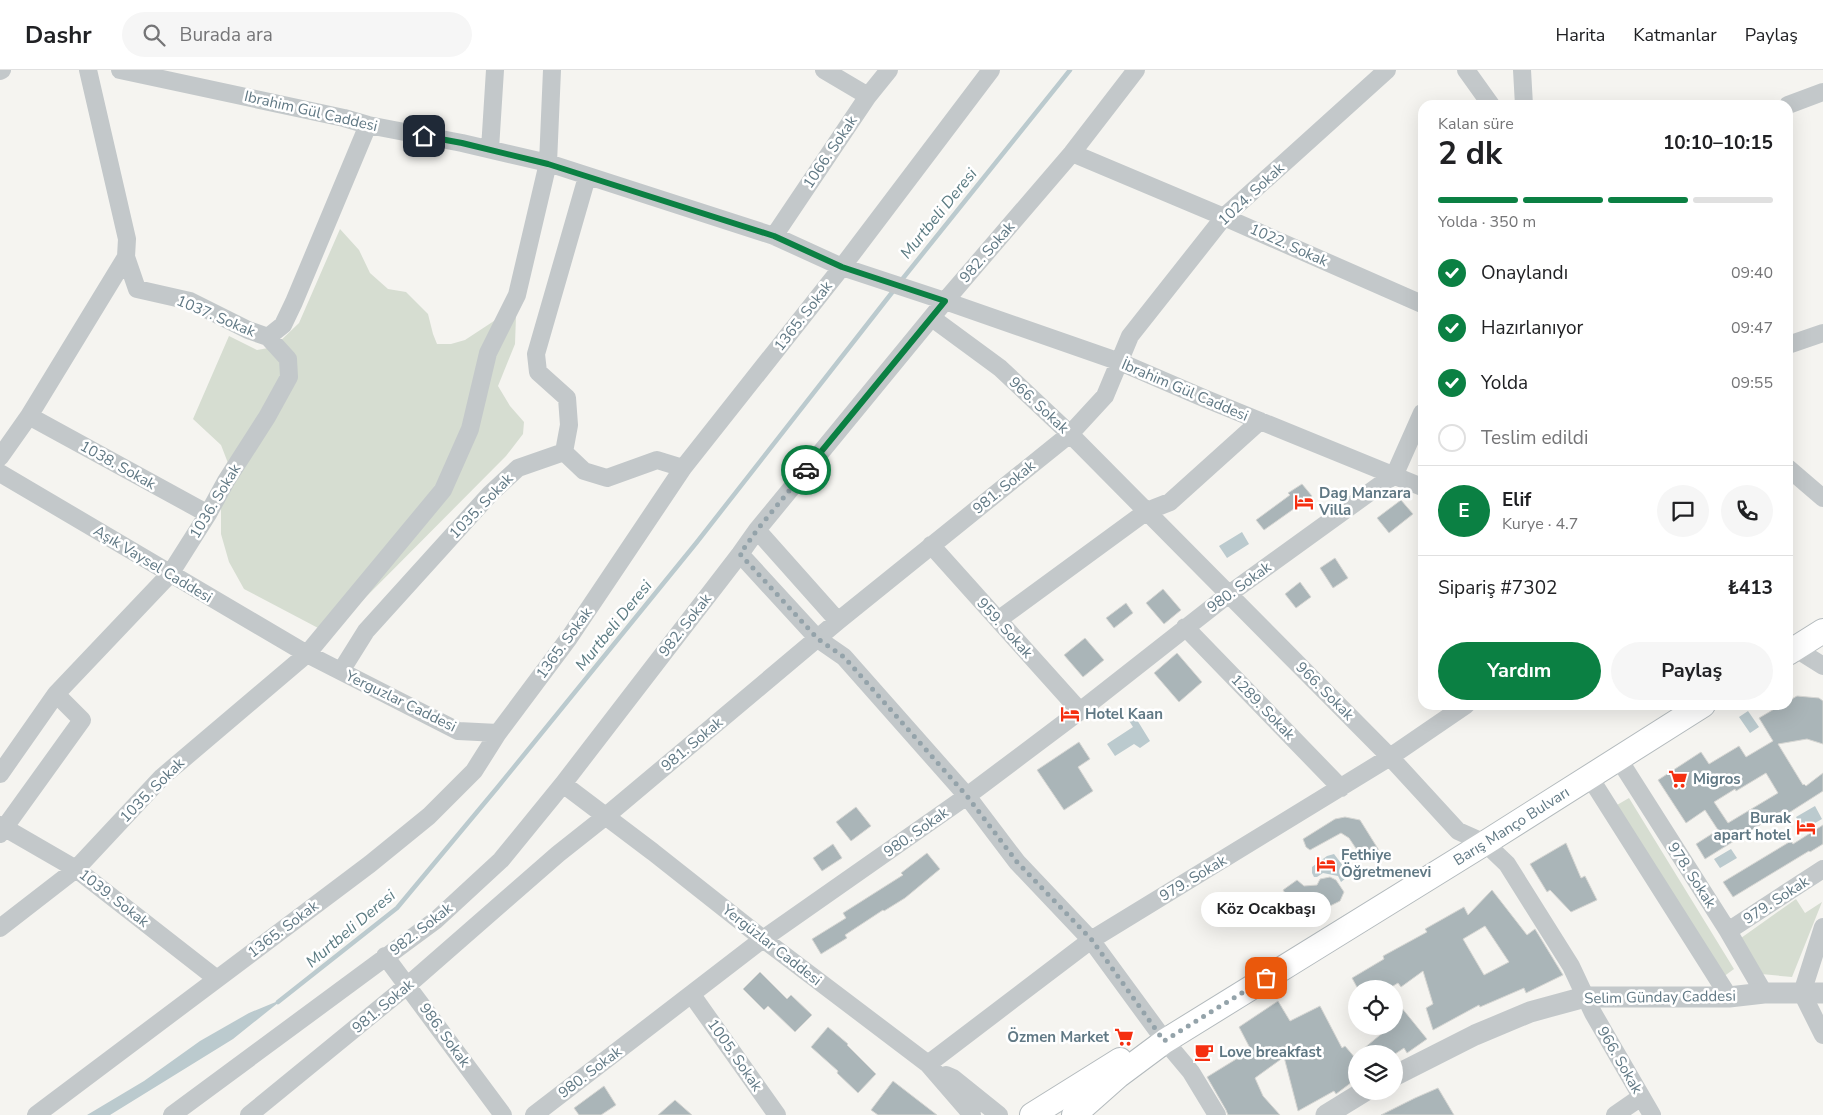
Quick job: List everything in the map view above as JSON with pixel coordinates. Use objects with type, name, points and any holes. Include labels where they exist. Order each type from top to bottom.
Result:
[{"type":"main road","points":[[1793,646],[1823,631]]},
{"type":"main road","name":"Barış Manço Bulvarı","points":[[1074,1115],[1118,1076],[1164,1041],[1485,843],[1695,710]]},
{"type":"main road","name":"Barış Manço Bulvarı","points":[[1032,1115],[1138,1049],[1164,1041]]},
{"type":"street","points":[[0,457],[28,416],[126,257],[126,239],[88,70]]},
{"type":"street","name":"Ibrahim Gül Caddesi","points":[[120,70],[173,76],[368,125],[548,164],[774,236],[842,267]]},
{"type":"street","points":[[490,150],[495,70]]},
{"type":"street","name":"1035. Sokak","points":[[0,928],[76,868],[162,777],[306,654],[443,490],[470,429],[488,353],[517,296],[548,164],[552,70]]},
{"type":"street","points":[[824,70],[868,96]]},
{"type":"street","name":"1066. Sokak","points":[[774,236],[868,96],[889,70]]},
{"type":"street","name":"1365. Sokak","points":[[36,1115],[370,864],[429,816],[474,771],[498,733],[569,638],[683,468],[842,267],[991,70]]},
{"type":"street","name":"982. Sokak","points":[[172,1115],[436,920],[500,860],[563,784],[757,530],[945,301],[1072,152],[1136,70]]},
{"type":"street","name":"1024. Sokak","points":[[1120,362],[1130,336],[1224,217],[1387,70]]},
{"type":"street","points":[[1466,70],[1487,100]]},
{"type":"street","points":[[1522,70],[1524,100]]},
{"type":"street","points":[[1793,103],[1823,92]]},
{"type":"street","points":[[268,337],[283,325],[294,302],[368,125]]},
{"type":"street","name":"1022. Sokak","points":[[1072,152],[1418,302]]},
{"type":"street","points":[[587,177],[536,354],[538,372],[567,398],[569,425],[564,452],[584,471],[607,478],[657,460],[683,468]]},
{"type":"street","name":"1037. Sokak","points":[[126,257],[137,288],[190,302],[248,330],[268,337]]},
{"type":"street","name":"İbrahim Gül Caddesi","points":[[842,267],[1120,362],[1418,485]]},
{"type":"street","name":"966. Sokak","points":[[932,318],[1000,368],[1070,434],[1390,758],[1458,831],[1485,843],[1507,864],[1572,966],[1585,997],[1652,1115]]},
{"type":"street","points":[[1793,343],[1823,333]]},
{"type":"street","name":"1036. Sokak","points":[[0,774],[56,694],[170,574],[208,514],[289,377],[288,359],[268,337]]},
{"type":"street","name":"981. Sokak","points":[[249,1115],[408,985],[558,854],[931,545],[1070,434],[1105,396],[1120,362]]},
{"type":"street","name":"1038. Sokak","points":[[28,416],[208,514]]},
{"type":"street","points":[[998,620],[1147,511],[1170,502],[1260,421]]},
{"type":"street","points":[[1394,476],[1418,422]]},
{"type":"street","name":"1035. Sokak","points":[[341,671],[366,631],[490,494],[518,468],[564,452]]},
{"type":"street","points":[[1793,472],[1823,498]]},
{"type":"street","name":"Aşık Vaysel Caddesi","points":[[0,473],[306,654]]},
{"type":"street","name":"980. Sokak","points":[[534,1115],[762,940],[967,796],[1080,711],[1229,594],[1394,476]]},
{"type":"street","points":[[757,530],[838,622]]},
{"type":"street","name":"959. Sokak","points":[[931,545],[1080,711]]},
{"type":"street","points":[[740,554],[818,639],[844,657],[967,796],[1017,862],[1092,940],[1164,1041],[1191,1072],[1217,1115]]},
{"type":"street","name":"1289. Sokak","points":[[1185,627],[1341,788]]},
{"type":"street","points":[[1793,650],[1823,666]]},
{"type":"street","name":"Yerguzlar Caddesi","points":[[306,654],[458,731],[498,733]]},
{"type":"street","points":[[1,829],[82,720],[56,694]]},
{"type":"street","name":"979. Sokak","points":[[931,1068],[1092,940],[1390,758],[1459,710]]},
{"type":"street","name":"978. Sokak","points":[[1618,758],[1728,931],[1764,993]]},
{"type":"street","points":[[1589,776],[1729,997]]},
{"type":"street","name":"Yergüzlar Caddesi","points":[[563,784],[762,940],[931,1068],[972,1115]]},
{"type":"street","name":"1039. Sokak","points":[[1,829],[76,868],[217,979]]},
{"type":"street","name":"979. Sokak","points":[[1728,931],[1823,869]]},
{"type":"street","points":[[1823,927],[1802,992],[1823,1035]]},
{"type":"street","name":"986. Sokak","points":[[386,956],[503,1115]]},
{"type":"street","name":"Selim Günday Caddesi","points":[[1403,1071],[1475,1035],[1530,1012],[1585,997],[1729,997],[1764,993],[1823,993]]},
{"type":"street","name":"1005. Sokak","points":[[692,995],[777,1115]]},
{"type":"street","points":[[931,1068],[953,1078],[999,1115]]},
{"type":"street","points":[[1614,1115],[1641,1097]]},
{"type":"street","points":[[1326,1115],[1350,1100]]},
{"type":"shaded area","points":[[340,229],[359,250],[370,273],[388,289],[406,292],[428,314],[437,344],[451,344],[465,340],[500,317],[516,316],[515,344],[498,386],[510,406],[524,422],[523,434],[506,456],[351,612],[320,629],[244,589],[229,562],[221,534],[221,504],[233,476],[221,445],[193,419],[229,336],[257,350],[274,347],[299,323]]},
{"type":"shaded area","points":[[1242,532],[1249,544],[1227,558],[1219,546]]},
{"type":"shaded area","points":[[1748,711],[1759,727],[1750,733],[1739,717]]},
{"type":"shaded area","points":[[1134,715],[1150,741],[1140,748],[1134,744],[1115,756],[1107,744],[1133,727],[1128,719]]},
{"type":"shaded area","points":[[1629,798],[1734,969],[1723,977],[1617,805]]},
{"type":"shaded area","points":[[1815,806],[1822,819],[1803,830],[1796,817]]},
{"type":"shaded area","points":[[1731,849],[1737,858],[1720,868],[1714,859]]},
{"type":"shaded area","points":[[1334,854],[1350,875],[1341,882],[1338,876],[1323,873],[1314,877],[1312,867],[1327,856]]},
{"type":"shaded area","points":[[1796,899],[1805,913],[1822,902],[1792,977],[1761,974],[1741,938]]},
{"type":"shaded area","points":[[283,999],[233,1039],[110,1115],[87,1115],[144,1081],[200,1041],[249,1013]]},
{"type":"building","points":[[1302,484],[1312,496],[1264,530],[1256,520],[1290,495],[1288,493]]},
{"type":"building","points":[[1401,500],[1413,514],[1389,533],[1377,518]]},
{"type":"building","points":[[1335,558],[1348,578],[1333,588],[1320,568]]},
{"type":"building","points":[[1300,582],[1311,597],[1296,608],[1285,594]]},
{"type":"building","points":[[1163,589],[1181,610],[1164,624],[1146,603]]},
{"type":"building","points":[[1126,603],[1133,613],[1114,628],[1106,618]]},
{"type":"building","points":[[1085,638],[1104,660],[1083,677],[1064,655]]},
{"type":"building","points":[[1177,653],[1202,682],[1179,702],[1154,673]]},
{"type":"building","points":[[1797,696],[1819,698],[1823,701],[1823,744],[1807,739],[1778,744],[1803,785],[1806,786],[1823,773],[1823,791],[1787,814],[1784,810],[1705,859],[1696,844],[1718,830],[1705,810],[1686,823],[1658,780],[1701,752],[1709,764],[1739,746],[1746,757],[1773,741],[1759,718],[1773,710],[1793,710],[1793,698]],"holes":[[[1766,773],[1778,793],[1728,823],[1714,802]]]},
{"type":"building","points":[[1079,742],[1090,759],[1078,767],[1093,791],[1064,810],[1037,770]]},
{"type":"building","points":[[856,807],[871,826],[851,841],[836,822]]},
{"type":"building","points":[[1345,817],[1360,820],[1380,852],[1380,859],[1376,862],[1371,862],[1359,853],[1349,838],[1341,833],[1310,850],[1306,847],[1303,839],[1335,819]]},
{"type":"building","points":[[1823,825],[1823,844],[1733,897],[1723,882],[1791,841],[1793,844]]},
{"type":"building","points":[[1566,843],[1581,878],[1585,876],[1597,900],[1571,912],[1550,890],[1547,892],[1530,864]]},
{"type":"building","points":[[833,844],[842,858],[822,871],[813,858]]},
{"type":"building","points":[[927,853],[940,869],[905,898],[845,935],[847,938],[821,954],[812,939],[846,918],[843,913],[903,875],[901,873]]},
{"type":"building","points":[[1330,877],[1336,880],[1344,892],[1340,901],[1316,913],[1299,914],[1283,890],[1297,880],[1304,886],[1317,885],[1320,879]]},
{"type":"building","points":[[1492,890],[1527,935],[1535,929],[1563,975],[1526,993],[1524,988],[1480,1007],[1479,1005],[1433,1030],[1426,1008],[1433,1004],[1423,971],[1403,986],[1403,980],[1353,980],[1352,978],[1384,959],[1383,956],[1427,932],[1425,929],[1464,907],[1468,915]],"holes":[[[1485,926],[1509,962],[1484,975],[1463,939]]]},
{"type":"building","points":[[760,972],[787,999],[791,995],[812,1015],[795,1032],[768,1006],[764,1010],[743,989]]},
{"type":"building","points":[[1278,1001],[1290,1021],[1320,1006],[1342,1048],[1345,1046],[1348,1050],[1348,1085],[1336,1094],[1334,1091],[1298,1111],[1284,1057],[1255,1078],[1263,1096],[1280,1115],[1228,1115],[1207,1077],[1251,1050],[1239,1027]]},
{"type":"building","points":[[1403,1009],[1427,1039],[1407,1053],[1403,1049],[1403,1045],[1368,1045],[1380,1035],[1403,1035]]},
{"type":"building","points":[[828,1027],[848,1044],[876,1074],[858,1093],[837,1073],[838,1071],[811,1047]]},
{"type":"building","points":[[893,1081],[937,1115],[878,1115],[871,1110]]},
{"type":"building","points":[[604,1086],[616,1105],[601,1115],[579,1115],[574,1108]]},
{"type":"building","points":[[1438,1088],[1454,1115],[1381,1115],[1415,1098]]},
{"type":"building","points":[[675,1100],[692,1115],[658,1115]]},
{"type":"waterway","name":"Murtbeli Deresi","points":[[900,282],[1070,70]]},
{"type":"waterway","name":"Murtbeli Deresi","points":[[278,1002],[397,908],[697,542],[894,290]]},
{"type":"way so far","points":[[806,470],[740,554],[818,639],[844,657],[967,796],[1017,862],[1092,940],[1164,1041],[1266,978]]},
{"type":"place","name":"Dag Manzara Villa","points":[[1304,502]]},
{"type":"place","name":"Hotel Kaan","points":[[1070,714]]},
{"type":"place","name":"Migros","points":[[1678,779]]},
{"type":"place","name":"Burak apart hotel","points":[[1806,827]]},
{"type":"place","name":"Fethiye Öğretmenevi","points":[[1326,864]]},
{"type":"place","name":"Köz Ocakbaşı","points":[[1266,978]]},
{"type":"place","name":"Özmen Market","points":[[1124,1037]]},
{"type":"place","name":"Love breakfast","points":[[1204,1052]]},
{"type":"route","points":[[424,136],[462,143],[548,164],[774,236],[842,267],[945,301],[806,470]]}]
